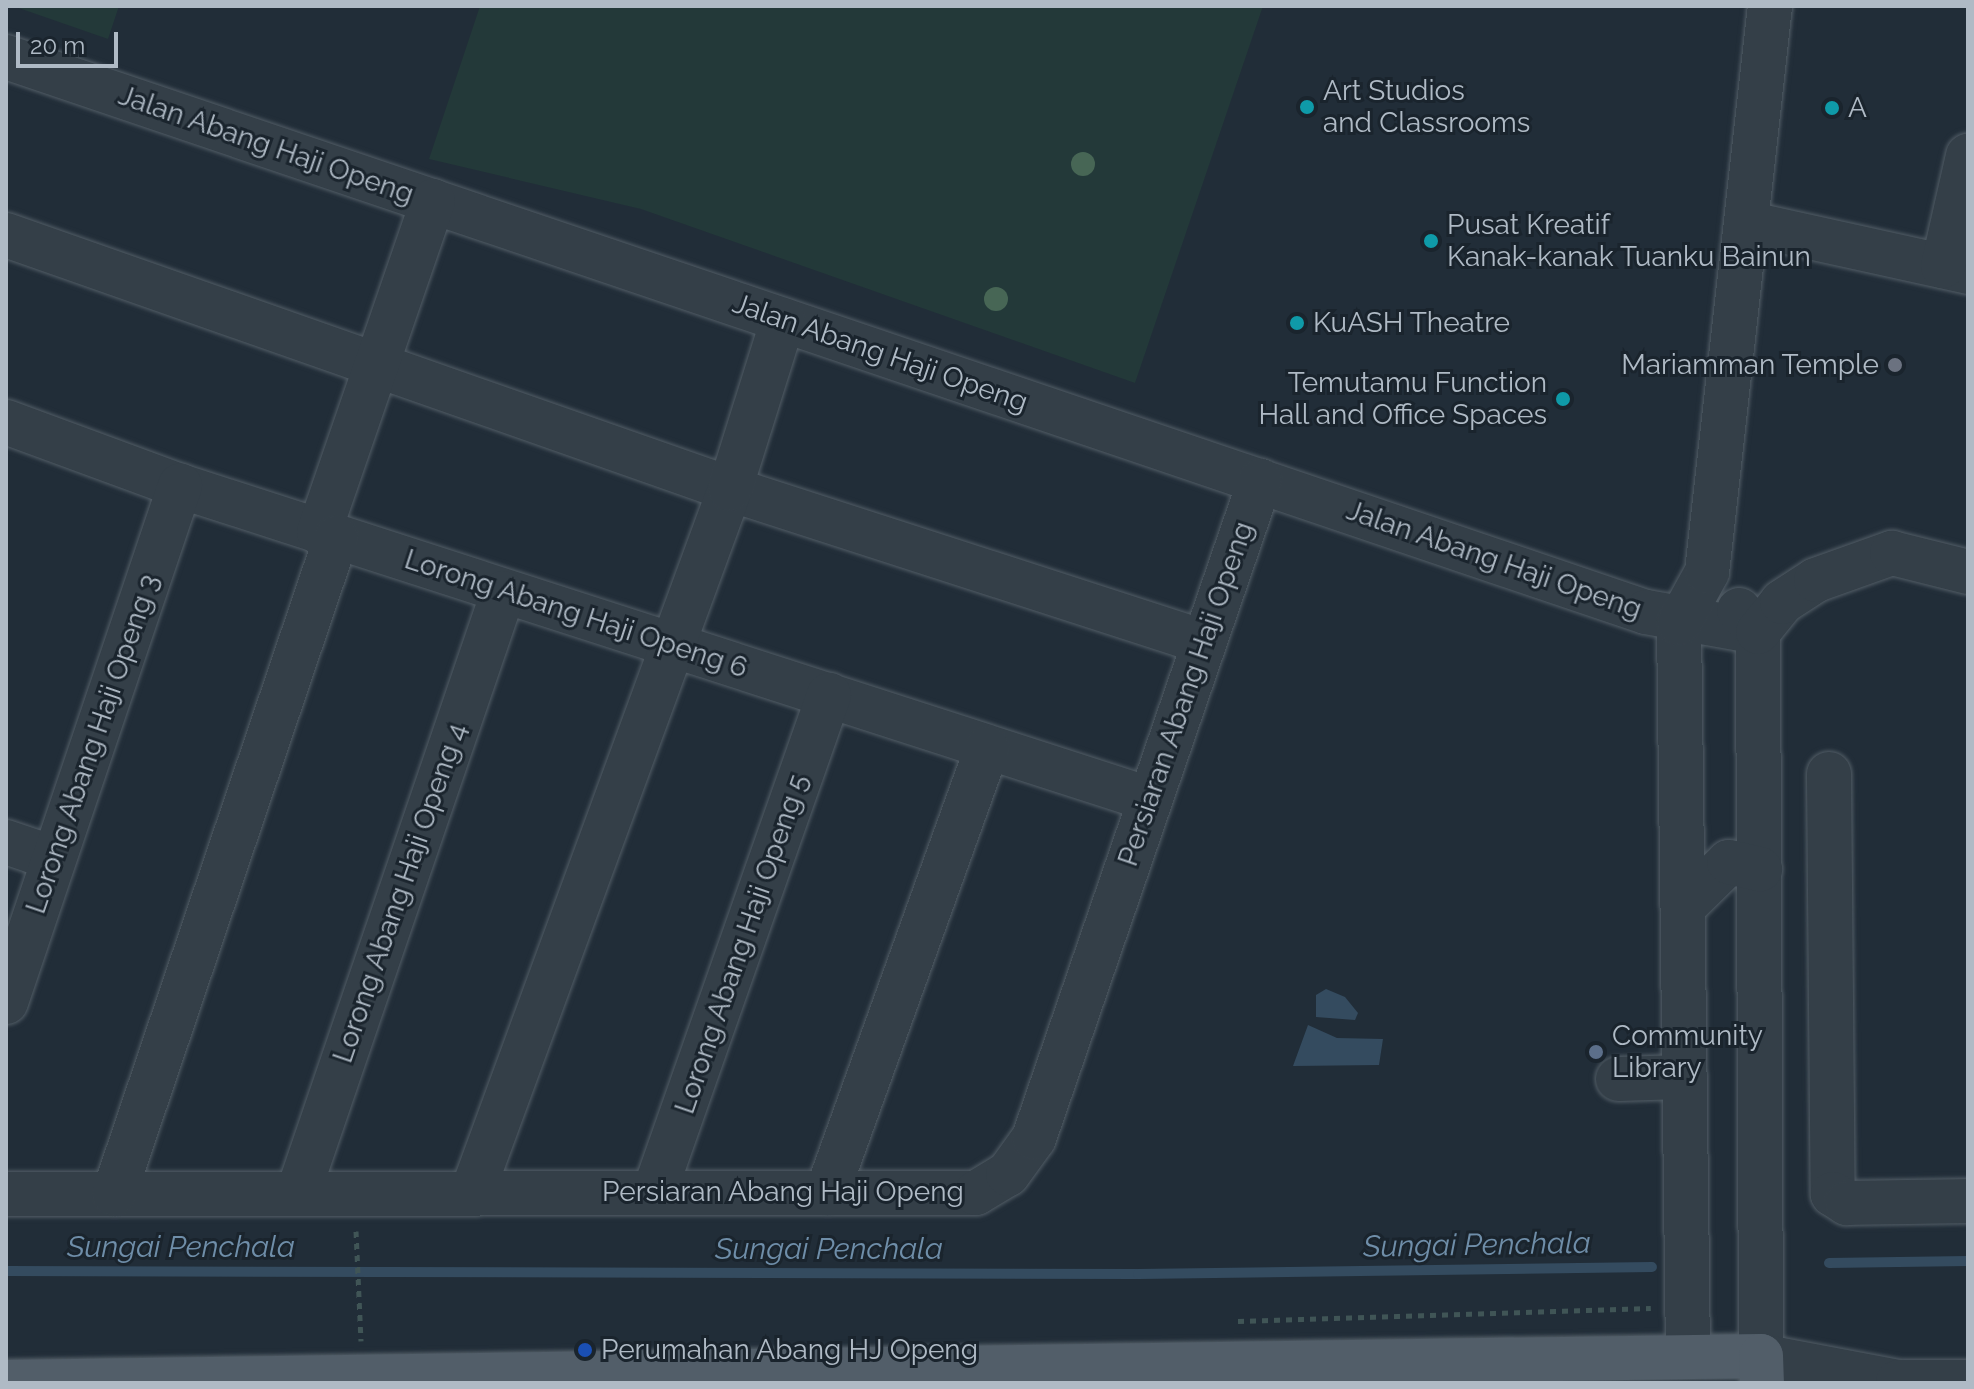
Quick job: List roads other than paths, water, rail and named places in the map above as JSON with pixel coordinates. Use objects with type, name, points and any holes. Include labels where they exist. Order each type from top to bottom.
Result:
[{"type":"main road","points":[[6,1382],[1761,1370]]},
{"type":"street","points":[[1688,1370],[1679,623],[1707,572],[1770,6]]},
{"type":"street","name":"Jalan Abang Haji Openg","points":[[6,57],[1679,623],[1758,632]]},
{"type":"street","points":[[1746,223],[1956,269],[1968,156]]},
{"type":"street","points":[[114,1194],[327,535],[375,367],[433,201]]},
{"type":"street","points":[[6,235],[375,367],[730,489],[1204,642]]},
{"type":"street","points":[[472,1193],[670,644],[730,489],[783,320]]},
{"type":"street","name":"Lorong Abang Haji Openg 6","points":[[9,431],[503,593],[1149,799]]},
{"type":"street","name":"Persiaran Abang Haji Openg","points":[[6,1194],[976,1193],[1008,1174],[1034,1138],[1260,481]]},
{"type":"street","name":"Lorong Abang Haji Openg 3","points":[[6,1002],[180,486]]},
{"type":"street","points":[[1968,572],[1892,553],[1816,580],[1782,602],[1758,632],[1761,1370],[1895,1382],[1968,1382]]},
{"type":"street","points":[[1707,572],[1758,632]]},
{"type":"street","name":"Lorong Abang Haji Openg 4","points":[[298,1193],[503,593]]},
{"type":"street","name":"Lorong Abang Haji Openg 5","points":[[654,1193],[829,695]]},
{"type":"street","points":[[827,1193],[987,748]]},
{"type":"street","points":[[1829,774],[1830,1173],[1833,1194],[1847,1203],[1968,1201]]},
{"type":"street","points":[[6,842],[53,858]]},
{"type":"street","points":[[1683,907],[1707,876],[1729,862],[1760,869]]},
{"type":"street","points":[[1618,1079],[1683,1077]]},
{"type":"street","points":[[1760,1175],[1830,1173]]},
{"type":"water","points":[[1326,989],[1345,997],[1358,1013],[1355,1020],[1316,1017],[1316,995]]},
{"type":"water","points":[[1308,1025],[1337,1038],[1383,1039],[1379,1065],[1293,1066]]},
{"type":"waterway","name":"Sungai Penchala","points":[[1829,1263],[1968,1261]]},
{"type":"waterway","name":"Sungai Penchala","points":[[6,1271],[1138,1274],[1652,1267]]},
{"type":"place","name":"Art Studios and Classrooms","points":[[1307,107]]},
{"type":"place","name":"A","points":[[1832,108]]},
{"type":"place","name":"Pusat Kreatif Kanak-kanak Tuanku Bainun","points":[[1431,241]]},
{"type":"place","name":"KuASH Theatre","points":[[1297,323]]},
{"type":"place","name":"Mariamman Temple","points":[[1895,365]]},
{"type":"place","name":"Temutamu Function Hall and Office Spaces","points":[[1563,399]]},
{"type":"place","name":"Community Library","points":[[1596,1052]]},
{"type":"place","name":"Perumahan Abang HJ Openg","points":[[585,1350]]}]
